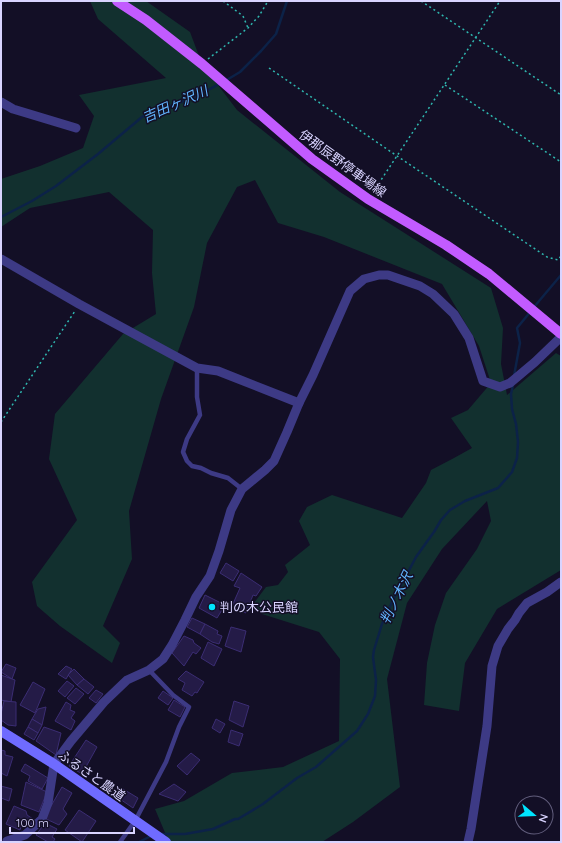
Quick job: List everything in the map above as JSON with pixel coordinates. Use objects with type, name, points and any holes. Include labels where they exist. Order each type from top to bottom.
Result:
[{"type":"main road","name":"伊那辰野停車場線","points":[[117,1],[146,20],[202,64],[312,159],[368,200],[446,245],[489,274],[561,335]]},
{"type":"street","points":[[1,102],[13,109],[76,128]]},
{"type":"street","points":[[1,258],[79,304],[197,368],[218,371],[299,403]]},
{"type":"street","points":[[7,842],[25,835],[42,819],[48,803],[54,764],[71,741],[104,702],[127,680],[149,670],[163,659],[196,597],[210,576],[231,510],[242,489],[274,461],[350,291],[364,279],[379,275],[388,275],[420,286],[433,294],[454,314],[470,338],[483,381],[500,387],[510,383],[535,362],[561,335]]},
{"type":"street","points":[[468,842],[487,726],[492,666],[498,646],[508,629],[527,603],[561,582]]},
{"type":"street","name":"ふるさと農道","points":[[1,731],[54,764],[166,842]]},
{"type":"lane","points":[[197,368],[197,397],[200,414],[187,439],[183,452],[187,461],[192,466],[228,478],[242,489]]},
{"type":"lane","points":[[120,842],[135,821],[166,762],[179,727],[189,707],[172,695],[149,670]]},
{"type":"path","points":[[223,1],[243,16],[248,28]]},
{"type":"path","points":[[202,64],[248,28],[259,16],[268,1]]},
{"type":"path","points":[[421,1],[561,95]]},
{"type":"path","points":[[368,200],[500,1]]},
{"type":"path","points":[[269,68],[547,257],[558,260],[561,256]]},
{"type":"path","points":[[445,84],[561,162]]},
{"type":"path","points":[[1,422],[79,304]]},
{"type":"green space","points":[[90,1],[146,1],[190,32],[202,64],[237,110],[340,192],[491,288],[503,328],[501,364],[507,395],[556,353],[561,356],[561,570],[497,609],[465,663],[459,711],[424,705],[427,663],[435,625],[446,593],[477,549],[491,521],[487,501],[442,549],[407,603],[387,679],[400,787],[353,822],[322,842],[169,842],[155,809],[184,801],[232,773],[283,767],[339,741],[340,659],[319,632],[262,614],[254,603],[266,587],[278,585],[288,572],[285,565],[310,545],[299,521],[307,507],[332,495],[402,518],[426,483],[431,470],[472,448],[451,418],[468,410],[491,383],[479,346],[442,284],[324,237],[278,223],[255,180],[237,187],[207,243],[194,307],[161,399],[129,511],[132,559],[103,626],[120,643],[112,663],[60,626],[37,606],[32,582],[77,520],[49,459],[55,414],[123,334],[156,314],[152,273],[153,230],[109,192],[30,208],[1,227],[1,179],[40,166],[83,148],[94,116],[79,95],[166,78],[98,19]]},
{"type":"building","points":[[226,563],[239,571],[233,581],[220,573]]},
{"type":"building","points":[[241,573],[262,587],[256,596],[253,595],[246,613],[232,606],[240,588],[234,586]]},
{"type":"building","name":"判の木公民館","points":[[205,595],[225,605],[217,618],[199,608]]},
{"type":"building","points":[[192,618],[205,624],[200,634],[187,627]]},
{"type":"building","points":[[205,624],[218,631],[217,634],[222,636],[219,644],[212,642],[200,634]]},
{"type":"building","points":[[231,627],[246,631],[241,652],[225,646]]},
{"type":"building","points":[[184,636],[193,640],[194,643],[201,648],[196,654],[193,652],[184,666],[172,653]]},
{"type":"building","points":[[208,642],[222,649],[214,666],[201,658]]},
{"type":"building","points":[[6,664],[16,668],[12,679],[1,672]]},
{"type":"building","points":[[66,666],[72,669],[66,679],[58,674]]},
{"type":"building","points":[[74,669],[84,679],[77,685],[68,675]]},
{"type":"building","points":[[186,671],[204,682],[197,693],[195,692],[192,696],[182,690],[185,683],[178,679]]},
{"type":"building","points":[[1,675],[15,680],[11,702],[1,700]]},
{"type":"building","points":[[84,679],[94,687],[88,694],[77,685]]},
{"type":"building","points":[[67,681],[74,686],[65,697],[58,691]]},
{"type":"building","points":[[33,682],[45,689],[35,713],[20,705]]},
{"type":"building","points":[[76,688],[84,694],[75,704],[67,698]]},
{"type":"building","points":[[96,690],[103,694],[96,703],[89,698]]},
{"type":"building","points":[[163,691],[173,698],[168,705],[158,698]]},
{"type":"building","points":[[174,700],[185,707],[180,717],[168,710]]},
{"type":"building","points":[[4,701],[16,702],[16,726],[8,725],[1,720]]},
{"type":"building","points":[[234,701],[249,706],[243,727],[229,720]]},
{"type":"building","points":[[66,702],[71,705],[70,710],[75,712],[71,718],[75,721],[71,730],[55,721]]},
{"type":"building","points":[[46,707],[42,725],[32,719],[38,709]]},
{"type":"building","points":[[32,719],[42,725],[38,733],[28,727]]},
{"type":"building","points":[[216,719],[225,724],[220,733],[212,728]]},
{"type":"building","points":[[28,727],[38,733],[34,740],[24,734]]},
{"type":"building","points":[[44,727],[61,733],[56,755],[36,741]]},
{"type":"building","points":[[231,730],[243,734],[239,746],[228,742]]},
{"type":"building","points":[[86,740],[97,747],[82,774],[69,766]]},
{"type":"building","points":[[1,750],[5,751],[5,755],[13,757],[7,776],[1,773]]},
{"type":"building","points":[[191,753],[200,760],[187,775],[177,766]]},
{"type":"building","points":[[25,764],[48,778],[42,789],[28,781],[30,776],[21,771]]},
{"type":"building","points":[[26,782],[47,792],[39,812],[21,805]]},
{"type":"building","points":[[174,784],[186,792],[178,801],[159,794]]},
{"type":"building","points":[[1,786],[12,789],[9,801],[1,798]]},
{"type":"building","points":[[62,787],[72,793],[63,809],[67,814],[59,825],[44,818]]},
{"type":"building","points":[[123,789],[138,798],[133,808],[117,797]]},
{"type":"building","points":[[14,806],[26,811],[27,815],[36,821],[31,826],[29,823],[23,821],[20,830],[6,824]]},
{"type":"building","points":[[79,810],[96,821],[82,842],[65,830]]},
{"type":"building","points":[[45,823],[57,829],[52,837],[55,839],[53,842],[48,842],[36,835]]},
{"type":"waterway","name":"吉田ヶ沢川","points":[[225,81],[240,72],[276,34],[287,1]]},
{"type":"waterway","name":"吉田ヶ沢川","points":[[1,217],[32,201],[56,186],[98,154],[142,117],[197,96],[221,83]]},
{"type":"waterway","name":"判ノ木沢","points":[[534,307],[561,275]]},
{"type":"waterway","name":"判ノ木沢","points":[[514,376],[520,343],[517,328],[531,311]]},
{"type":"waterway","name":"判ノ木沢","points":[[160,834],[185,834],[213,829],[238,819],[263,804],[297,778],[316,767],[357,731],[368,714],[375,696],[376,680],[373,657],[382,624],[416,557],[441,520],[450,510],[465,501],[498,488],[512,472],[517,458],[518,442],[516,424],[512,409],[511,394],[513,385]]},
{"type":"waterway","name":"判ノ木沢","points":[[139,842],[151,836]]},
{"type":"place","name":"判の木公民館","points":[[212,607]]}]
